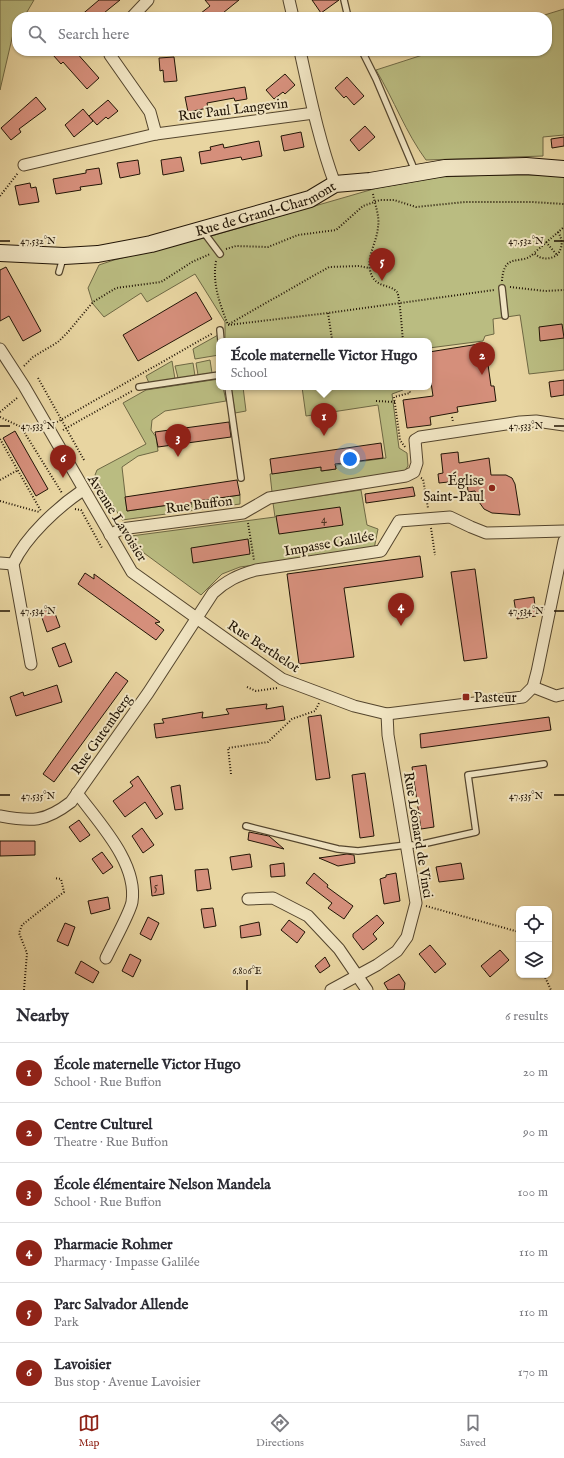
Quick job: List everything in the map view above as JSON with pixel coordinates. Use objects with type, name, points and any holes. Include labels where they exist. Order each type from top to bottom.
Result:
[{"type":"street","points":[[137,12],[148,0]]},
{"type":"street","points":[[289,0],[292,12]]},
{"type":"street","points":[[111,56],[150,112],[156,134]]},
{"type":"street","points":[[301,56],[314,114],[335,184]]},
{"type":"street","name":"Rue Paul Langevin","points":[[24,165],[156,134],[314,114]]},
{"type":"street","name":"Rue de Grand-Charmont","points":[[0,253],[64,256],[98,254],[151,244],[310,199],[335,184],[370,182],[416,173],[453,168],[526,166],[564,168]]},
{"type":"street","name":"Rue de Grand-Charmont","points":[[0,244],[64,256]]},
{"type":"street","name":"Avenue Lavoisier","points":[[1,351],[24,386],[132,572],[197,619]]},
{"type":"street","points":[[415,446],[415,440],[420,437],[520,422],[536,421],[564,424]]},
{"type":"street","name":"Rue Buffon","points":[[110,535],[121,529],[243,513],[269,498],[406,476],[414,472],[417,463],[415,446]]},
{"type":"street","points":[[31,664],[13,564],[32,536],[67,501],[83,490]]},
{"type":"street","name":"Impasse Galilée","points":[[197,619],[213,593],[225,581],[256,570],[381,551],[399,521],[450,516],[471,528],[486,533],[564,531]]},
{"type":"street","points":[[387,714],[523,697],[532,687],[537,672],[564,540]]},
{"type":"street","points":[[0,563],[13,564]]},
{"type":"street","name":"Rue Berthelot","points":[[197,619],[282,679],[354,706],[387,714]]},
{"type":"street","name":"Rue Gutemberg","points":[[0,816],[33,820],[56,814],[71,802],[148,693],[197,619]]},
{"type":"street","points":[[532,687],[556,696],[564,694]]},
{"type":"street","name":"Rue Léonard de Vinci","points":[[331,990],[377,965],[397,951],[407,937],[416,903],[388,735],[387,714]]},
{"type":"street","points":[[78,793],[123,857],[131,880],[132,903],[106,958]]},
{"type":"street","points":[[248,899],[273,898],[308,916],[339,949],[367,990]]},
{"type":"lane","points":[[344,0],[347,12]]},
{"type":"lane","points":[[364,56],[376,79],[416,173]]},
{"type":"lane","points":[[201,230],[218,252]]},
{"type":"lane","points":[[59,272],[64,256]]},
{"type":"lane","points":[[502,288],[505,316]]},
{"type":"lane","points":[[220,330],[221,338]]},
{"type":"lane","points":[[138,387],[216,375]]},
{"type":"lane","points":[[228,390],[241,478]]},
{"type":"lane","points":[[246,826],[338,849],[358,851],[418,845],[476,832],[468,775],[544,764]]},
{"type":"path","points":[[0,196],[24,165]]},
{"type":"path","points":[[370,182],[377,210],[379,226],[370,255],[369,268],[376,282],[384,287],[396,291],[399,295],[403,338]]},
{"type":"path","points":[[22,367],[27,364],[32,357],[58,342],[78,322],[93,302],[116,288],[161,282],[222,250],[236,246],[268,247],[298,235],[336,230],[363,206],[374,201],[394,200],[416,207],[465,202],[532,202],[564,204]]},
{"type":"path","points":[[502,288],[503,273],[510,261],[527,258],[564,227]]},
{"type":"path","points":[[534,253],[540,258],[546,259],[557,255],[562,245],[562,240],[558,232]]},
{"type":"path","points":[[546,242],[557,255]]},
{"type":"path","points":[[218,252],[214,279],[221,307],[228,325]]},
{"type":"path","points":[[53,425],[329,267],[359,266],[369,268]]},
{"type":"path","points":[[228,325],[399,304],[513,286],[545,291],[564,290]]},
{"type":"path","points":[[328,313],[332,338]]},
{"type":"path","points":[[38,378],[84,460]]},
{"type":"path","points":[[57,433],[138,387],[134,378]]},
{"type":"path","points":[[410,390],[410,393],[394,397],[400,440],[405,448],[415,446]]},
{"type":"path","points":[[0,412],[17,398]]},
{"type":"path","points":[[376,401],[395,402]]},
{"type":"path","points":[[0,417],[21,427],[71,509],[81,510],[102,548]]},
{"type":"path","points":[[0,439],[42,512],[0,501]]},
{"type":"path","points":[[0,480],[18,470]]},
{"type":"path","points":[[243,513],[247,518],[256,570]]},
{"type":"path","points":[[247,688],[256,691],[276,689],[282,679]]},
{"type":"path","points":[[231,774],[228,748],[268,742],[292,719],[315,711],[323,695]]},
{"type":"path","points":[[24,990],[26,952],[18,933],[22,925],[64,892],[61,879],[54,878]]},
{"type":"path","points":[[416,903],[516,931]]},
{"type":"path","points":[[545,978],[551,990]]},
{"type":"green space","points":[[0,0],[34,0],[27,12],[12,12],[12,38],[0,90]]},
{"type":"green space","points":[[564,9],[564,135],[543,137],[543,156],[426,160],[412,139],[376,70],[419,56],[552,56],[552,13]]},
{"type":"green space","points":[[554,175],[564,177],[564,370],[529,374],[520,315],[493,319],[494,334],[485,336],[483,341],[432,348],[432,338],[225,338],[225,322],[195,274],[147,302],[141,293],[104,317],[93,304],[88,288],[99,265],[211,236],[377,188],[439,177]]},
{"type":"green space","points":[[218,335],[218,338],[216,338],[216,356],[195,359],[193,349]]},
{"type":"green space","points":[[210,360],[212,373],[198,375],[196,363]]},
{"type":"green space","points":[[172,361],[175,379],[149,383],[146,376]]},
{"type":"green space","points":[[193,363],[195,376],[178,378],[175,366]]},
{"type":"green space","points":[[216,379],[216,390],[224,390],[226,401],[165,411],[152,420],[151,430],[156,437],[158,451],[138,456],[122,467],[127,511],[176,504],[177,509],[191,507],[191,502],[240,495],[240,504],[122,520],[95,475],[97,470],[146,444],[123,403],[146,390]]},
{"type":"green space","points":[[231,390],[243,390],[246,411],[235,413]]},
{"type":"green space","points":[[302,390],[403,390],[392,394],[399,448],[407,453],[408,466],[404,472],[272,492],[270,474],[321,467],[322,471],[336,469],[336,465],[386,458],[378,405],[306,416]]},
{"type":"green space","points":[[361,490],[367,525],[378,529],[374,549],[240,567],[222,574],[201,595],[144,553],[131,536],[275,517],[273,503]]},
{"type":"building","points":[[99,0],[120,0],[105,12],[85,12]]},
{"type":"building","points":[[205,0],[239,0],[224,12],[202,12],[210,6]]},
{"type":"building","points":[[312,0],[339,0],[322,12],[320,12]]},
{"type":"building","points":[[54,56],[79,56],[99,78],[87,89],[63,62],[61,64]]},
{"type":"building","points":[[174,57],[177,81],[164,82],[163,70],[160,71],[159,58]]},
{"type":"building","points":[[285,74],[295,85],[285,94],[283,92],[274,99],[266,90]]},
{"type":"building","points":[[347,77],[364,96],[354,105],[346,96],[344,98],[335,88]]},
{"type":"building","points":[[245,87],[247,99],[235,101],[234,98],[207,103],[208,108],[188,112],[185,97]]},
{"type":"building","points":[[36,97],[46,109],[19,129],[21,132],[11,140],[1,128]]},
{"type":"building","points":[[108,100],[118,111],[108,119],[106,117],[97,125],[89,116]]},
{"type":"building","points":[[83,109],[93,121],[74,137],[65,125]]},
{"type":"building","points":[[365,126],[375,137],[359,151],[350,140]]},
{"type":"building","points":[[301,132],[304,147],[284,151],[281,136]]},
{"type":"building","points":[[564,137],[564,146],[552,148],[551,139]]},
{"type":"building","points":[[259,141],[262,156],[242,160],[241,157],[201,164],[199,152],[211,150],[210,147],[223,144],[224,148]]},
{"type":"building","points":[[181,157],[184,171],[163,175],[161,160]]},
{"type":"building","points":[[138,160],[140,174],[120,178],[117,163]]},
{"type":"building","points":[[99,168],[102,184],[80,187],[81,190],[56,194],[53,179],[86,173],[86,170]]},
{"type":"building","points":[[30,183],[31,188],[36,187],[39,202],[19,205],[15,186]]},
{"type":"building","points":[[6,267],[41,331],[23,341],[9,316],[0,321],[0,270]]},
{"type":"building","points":[[196,292],[212,319],[138,361],[123,335]]},
{"type":"building","points":[[562,324],[564,338],[540,341],[539,327]]},
{"type":"building","points":[[485,343],[491,386],[494,386],[496,401],[457,407],[458,412],[430,417],[431,425],[407,428],[403,400],[433,396],[432,352]]},
{"type":"building","points":[[564,380],[564,395],[551,397],[549,382]]},
{"type":"building","points":[[229,422],[231,437],[158,447],[155,432]]},
{"type":"building","points":[[15,431],[48,489],[36,496],[3,438]]},
{"type":"building","points":[[381,443],[383,458],[335,464],[336,469],[321,471],[321,467],[272,474],[270,459]]},
{"type":"building","name":"Église Saint-Paul","points":[[458,452],[459,463],[489,458],[491,475],[506,475],[512,478],[515,484],[520,515],[492,513],[484,509],[479,502],[475,491],[468,492],[467,480],[439,483],[438,474],[443,473],[441,454]]},
{"type":"building","points":[[237,480],[240,495],[191,502],[191,507],[177,509],[176,504],[127,511],[125,497]]},
{"type":"building","points":[[413,487],[415,496],[366,503],[365,494]]},
{"type":"building","points":[[340,507],[343,525],[279,534],[276,516]]},
{"type":"building","points":[[248,539],[250,554],[193,563],[191,548]]},
{"type":"building","points":[[420,556],[423,577],[344,588],[354,657],[299,664],[287,574]]},
{"type":"building","points":[[475,569],[487,658],[464,661],[451,572]]},
{"type":"building","points":[[85,573],[94,579],[94,574],[160,622],[155,623],[164,630],[156,640],[78,584]]},
{"type":"building","points":[[534,597],[536,616],[517,619],[514,600]]},
{"type":"building","points":[[53,608],[60,627],[47,632],[40,612]]},
{"type":"building","points":[[65,643],[72,662],[59,667],[52,648]]},
{"type":"building","points":[[116,672],[128,681],[54,782],[43,774]]},
{"type":"building","points":[[57,685],[62,702],[16,716],[10,697],[23,692],[24,696]]},
{"type":"building","points":[[267,704],[266,709],[283,706],[285,720],[156,738],[154,724],[164,723],[162,719],[203,712],[202,718],[229,714],[226,709]]},
{"type":"building","points":[[321,715],[330,778],[316,780],[308,717]]},
{"type":"building","points":[[549,717],[551,730],[421,748],[420,734]]},
{"type":"building","points":[[426,765],[434,827],[421,829],[412,767]]},
{"type":"building","points":[[365,773],[374,836],[360,838],[352,775]]},
{"type":"building","points":[[138,776],[163,814],[156,819],[145,802],[125,817],[113,801],[133,786],[130,782]]},
{"type":"building","points":[[180,785],[183,809],[175,810],[171,787]]},
{"type":"building","points":[[79,820],[90,835],[80,842],[69,827]]},
{"type":"building","points":[[142,828],[154,845],[143,853],[132,836]]},
{"type":"building","points":[[249,832],[269,836],[284,849],[248,840]]},
{"type":"building","points":[[0,841],[35,841],[35,855],[0,856]]},
{"type":"building","points":[[102,852],[113,867],[103,874],[92,859]]},
{"type":"building","points":[[250,854],[252,867],[232,870],[230,857]]},
{"type":"building","points":[[347,854],[354,855],[355,863],[338,866],[319,858]]},
{"type":"building","points":[[284,863],[285,876],[271,877],[270,865]]},
{"type":"building","points":[[461,863],[464,879],[439,882],[436,867]]},
{"type":"building","points":[[208,869],[211,889],[197,891],[195,870]]},
{"type":"building","points":[[314,873],[328,885],[327,887],[353,906],[344,919],[328,908],[332,903],[306,883]]},
{"type":"building","points":[[396,873],[400,901],[384,904],[380,879],[386,877],[386,875]]},
{"type":"building","points":[[162,875],[164,894],[152,896],[150,877]]},
{"type":"building","points":[[108,897],[110,909],[91,914],[88,901]]},
{"type":"building","points":[[213,908],[216,926],[204,928],[201,909]]},
{"type":"building","points":[[377,915],[384,923],[373,934],[377,939],[363,950],[353,937],[353,934]]},
{"type":"building","points":[[148,917],[159,923],[151,940],[140,934]]},
{"type":"building","points":[[289,920],[305,932],[297,943],[281,930]]},
{"type":"building","points":[[259,922],[261,935],[241,938],[240,926]]},
{"type":"building","points":[[65,923],[75,927],[68,946],[57,941]]},
{"type":"building","points":[[430,945],[446,964],[435,973],[419,954]]},
{"type":"building","points":[[500,950],[509,960],[490,977],[481,966]]},
{"type":"building","points":[[130,954],[141,960],[133,977],[122,971]]},
{"type":"building","points":[[325,957],[330,966],[320,973],[315,966]]},
{"type":"building","points":[[81,961],[99,972],[93,983],[75,973]]},
{"type":"building","points":[[399,974],[405,983],[404,990],[388,990],[384,983]]},
{"type":"place","name":"Parc Salvador Allende","points":[[382,281]]},
{"type":"place","name":"Centre Culturel","points":[[482,375]]},
{"type":"place","name":"École maternelle Victor Hugo","points":[[324,436]]},
{"type":"place","name":"École élémentaire Nelson Mandela","points":[[178,457]]},
{"type":"place","name":"Lavoisier","points":[[63,478]]},
{"type":"place","name":"Église Saint-Paul","points":[[492,488]]},
{"type":"place","name":"Pharmacie Rohmer","points":[[401,626]]},
{"type":"place","name":"Pasteur","points":[[466,697]]}]
